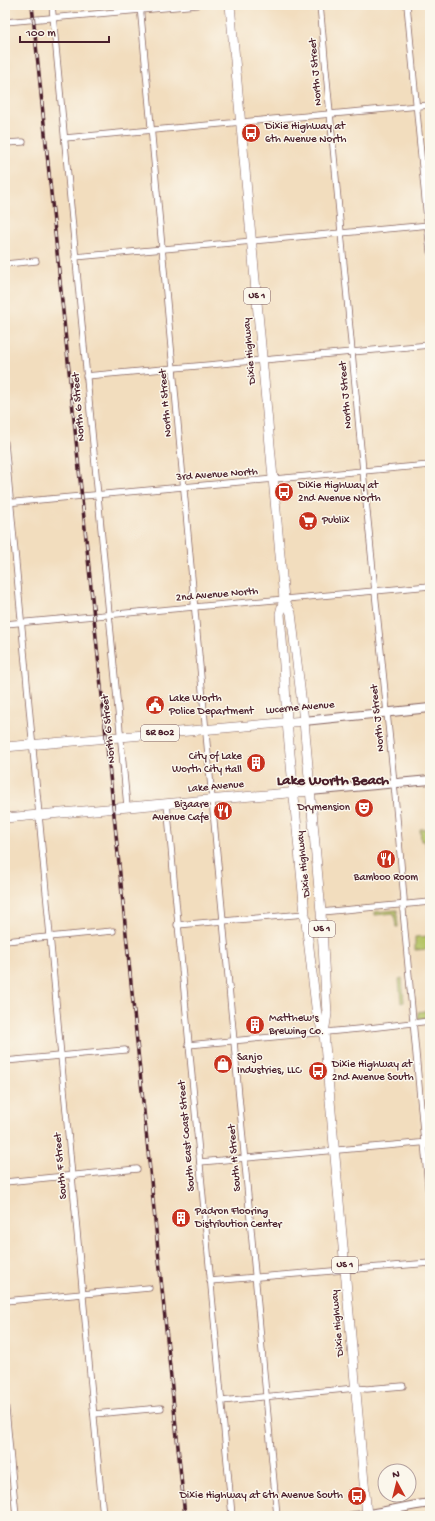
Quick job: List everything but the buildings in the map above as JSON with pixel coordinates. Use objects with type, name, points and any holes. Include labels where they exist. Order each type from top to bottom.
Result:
[{"type":"main road","name":"Dixie Highway","points":[[230,5],[284,599],[280,614],[287,722],[305,914],[317,1015],[324,1032]]},
{"type":"main road","name":"Dixie Highway","points":[[284,599],[291,613],[304,721],[321,912],[328,1014],[324,1032],[367,1515]]},
{"type":"main road","name":"Lucerne Avenue","points":[[5,747],[304,721],[430,708]]},
{"type":"main road","name":"Lake Avenue","points":[[5,818],[430,780]]},
{"type":"main road","points":[[353,1516],[367,1515],[411,1505],[430,1503]]},
{"type":"street","name":"North G Street","points":[[52,5],[119,737],[127,806]]},
{"type":"street","points":[[5,22],[53,18],[140,7],[197,5]]},
{"type":"street","name":"North J Street","points":[[320,5],[363,471],[394,783],[413,1023],[427,1142],[430,1208]]},
{"type":"street","points":[[408,5],[429,225],[430,252]]},
{"type":"street","name":"North H Street","points":[[140,7],[212,799]]},
{"type":"street","points":[[64,138],[430,105]]},
{"type":"street","points":[[5,143],[23,142]]},
{"type":"street","points":[[76,257],[429,225]]},
{"type":"street","points":[[5,264],[36,261]]},
{"type":"street","points":[[86,376],[430,345]]},
{"type":"street","name":"South F Street","points":[[5,443],[8,503],[33,745],[103,1516]]},
{"type":"street","name":"3rd Avenue North","points":[[8,503],[430,465]]},
{"type":"street","name":"2nd Avenue North","points":[[5,624],[430,586]]},
{"type":"street","name":"South H Street","points":[[212,799],[277,1516]]},
{"type":"street","name":"South East Coast Street","points":[[167,803],[232,1516]]},
{"type":"street","points":[[321,912],[430,902]]},
{"type":"street","points":[[178,925],[305,914]]},
{"type":"street","points":[[5,941],[112,931]]},
{"type":"street","points":[[188,1045],[430,1021]]},
{"type":"street","points":[[5,1061],[124,1050]]},
{"type":"street","points":[[200,1162],[427,1142]]},
{"type":"street","points":[[5,1182],[137,1170]]},
{"type":"street","points":[[210,1282],[430,1263]]},
{"type":"street","points":[[5,1302],[149,1288]]},
{"type":"street","points":[[221,1401],[356,1388],[367,1389],[403,1386]]},
{"type":"street","points":[[5,1399],[16,1516]]},
{"type":"street","points":[[94,1414],[161,1408]]},
{"type":"green space","points":[[420,829],[430,829],[430,851],[427,851],[425,841],[421,841]]},
{"type":"green space","points":[[397,910],[398,927],[396,927],[394,913],[375,915],[375,912]]},
{"type":"green space","points":[[430,936],[430,949],[415,950],[415,937]]},
{"type":"green space","points":[[402,978],[404,1002],[401,1003],[399,979]]},
{"type":"green space","points":[[430,1010],[430,1017],[418,1019],[418,1012]]},
{"type":"railway","points":[[32,5],[185,1516]]},
{"type":"place","name":"Dixie Highway at 6th Avenue North","points":[[251,133]]},
{"type":"place","name":"Dixie Highway at 2nd Avenue North","points":[[284,492]]},
{"type":"place","name":"Publix","points":[[308,521]]},
{"type":"place","name":"Lake Worth Police Department","points":[[155,705]]},
{"type":"place","name":"City of Lake Worth City Hall","points":[[256,763]]},
{"type":"place","name":"Drymension","points":[[364,808]]},
{"type":"place","name":"Bizaare Avenue Cafe","points":[[223,811]]},
{"type":"place","name":"Bamboo Room","points":[[386,859]]},
{"type":"place","name":"Matthew's Brewing Co.","points":[[255,1025]]},
{"type":"place","name":"Sanjo Industries, LLC","points":[[223,1064]]},
{"type":"place","name":"Dixie Highway at 2nd Avenue South","points":[[318,1071]]},
{"type":"place","name":"Padron Flooring Distribution Center","points":[[181,1218]]},
{"type":"place","name":"Dixie Highway at 6th Avenue South","points":[[357,1496]]},
{"type":"district","name":"Lake Worth Beach","points":[[333,781]]}]
